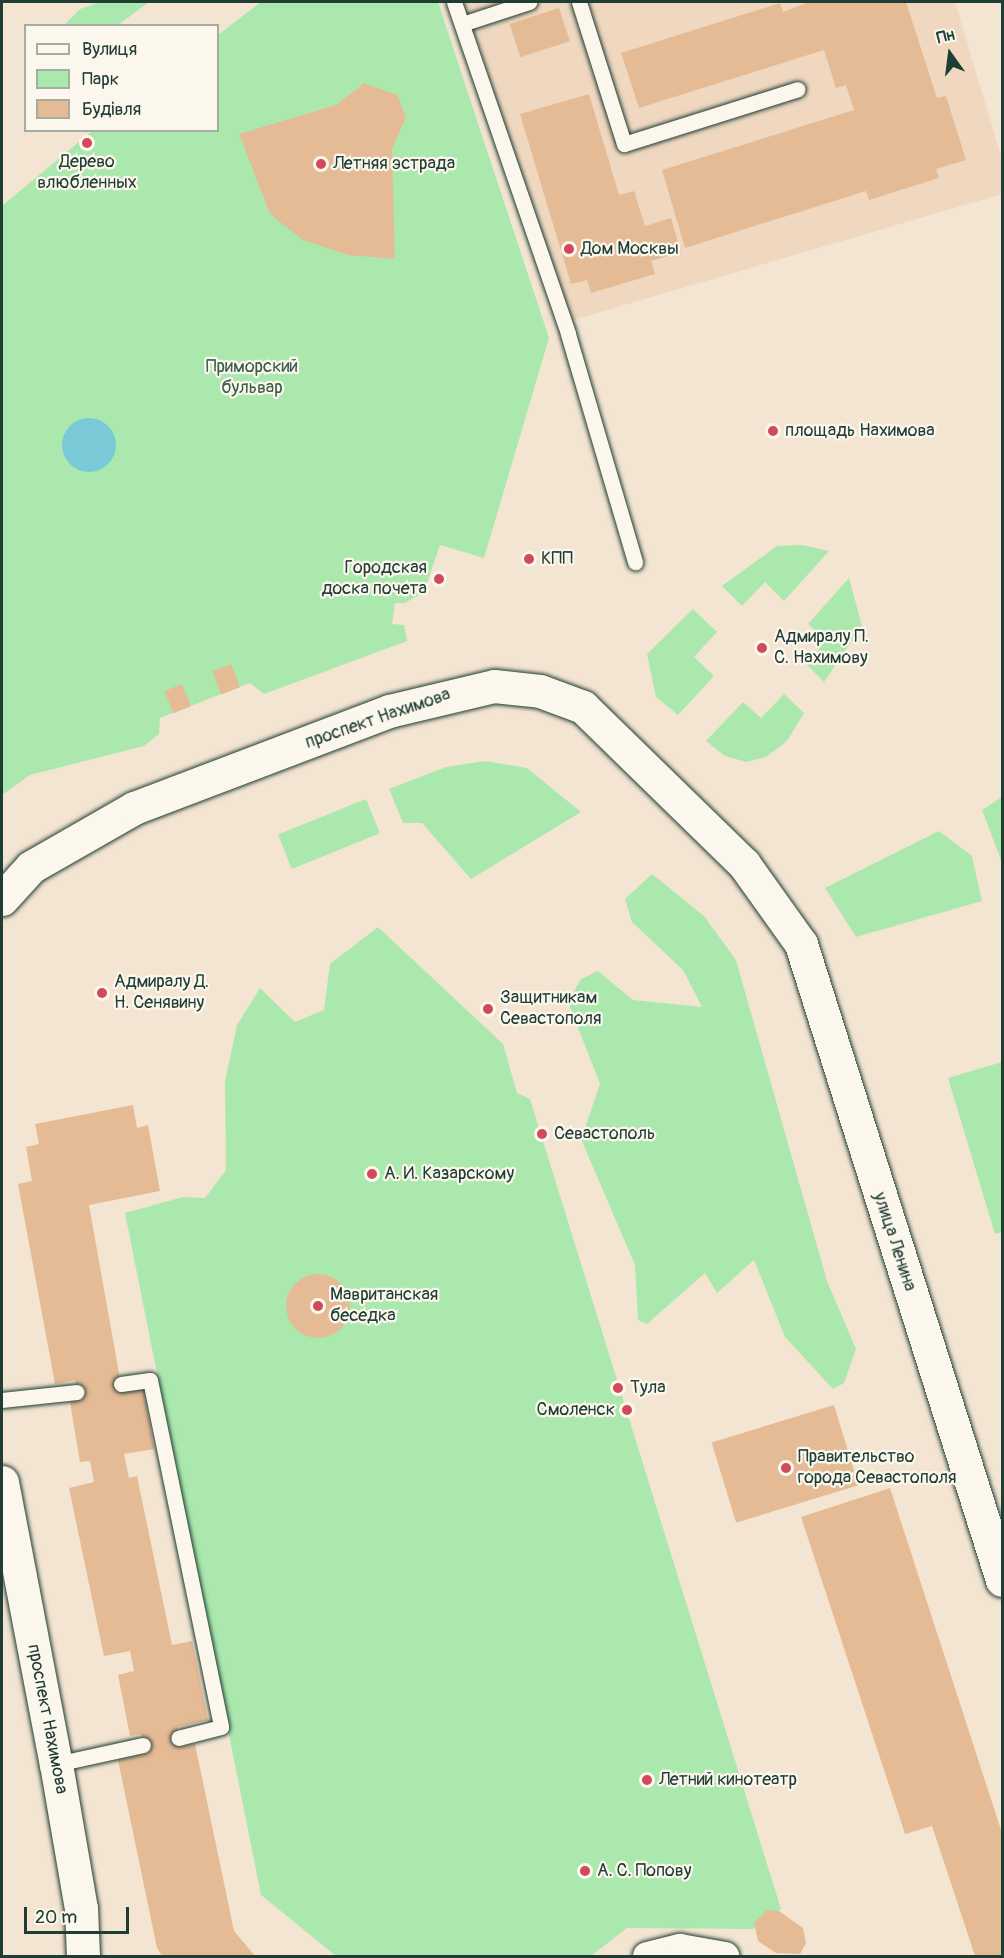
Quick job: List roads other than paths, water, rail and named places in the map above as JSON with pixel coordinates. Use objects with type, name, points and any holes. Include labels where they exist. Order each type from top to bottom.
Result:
[{"type":"main road","name":"проспект Нахимова","points":[[2,899],[32,867],[134,808],[389,711],[494,686],[540,691],[583,707],[744,864],[778,908]]},
{"type":"main road","name":"улица Ленина","points":[[778,908],[801,944],[1002,1580]]},
{"type":"main road","name":"проспект Нахимова","points":[[2,1482],[81,1908],[83,1956]]},
{"type":"street","points":[[647,1956],[680,1948],[725,1956]]},
{"type":"lane","points":[[454,2],[568,334],[635,562]]},
{"type":"lane","points":[[462,24],[529,2]]},
{"type":"lane","points":[[579,2],[624,144],[798,89]]},
{"type":"lane","points":[[121,1384],[150,1380],[221,1727],[178,1738]]},
{"type":"lane","points":[[2,1400],[77,1392]]},
{"type":"lane","points":[[56,1764],[143,1745]]},
{"type":"water","points":[[89,418],[99,420],[108,426],[114,435],[116,445],[114,455],[108,464],[99,470],[89,472],[79,470],[70,464],[64,455],[62,445],[64,435],[70,426],[79,420]]},
{"type":"place","name":"Дерево влюбленных","points":[[87,143]]},
{"type":"place","name":"Летняя эстрада","points":[[321,164]]},
{"type":"place","name":"Дом Москвы","points":[[569,249]]},
{"type":"place","name":"площадь Нахимова","points":[[773,431]]},
{"type":"place","name":"КПП","points":[[529,559]]},
{"type":"place","name":"Городская доска почета","points":[[439,579]]},
{"type":"place","name":"Адмиралу П. С. Нахимову","points":[[762,648]]},
{"type":"place","name":"Адмиралу Д. Н. Сенявину","points":[[102,993]]},
{"type":"place","name":"Защитникам Севастополя","points":[[488,1009]]},
{"type":"place","name":"Севастополь","points":[[542,1134]]},
{"type":"place","name":"А. И. Казарскому","points":[[372,1174]]},
{"type":"place","name":"Мавританская беседка","points":[[318,1306]]},
{"type":"place","name":"Тула","points":[[618,1388]]},
{"type":"place","name":"Смоленск","points":[[627,1410]]},
{"type":"place","name":"Правительство города Севастополя","points":[[786,1468]]},
{"type":"place","name":"Летний кинотеатр","points":[[647,1780]]},
{"type":"place","name":"А. С. Попову","points":[[585,1871]]},
{"type":"park label","name":"Приморский бульвар","points":[[252,378]]}]
